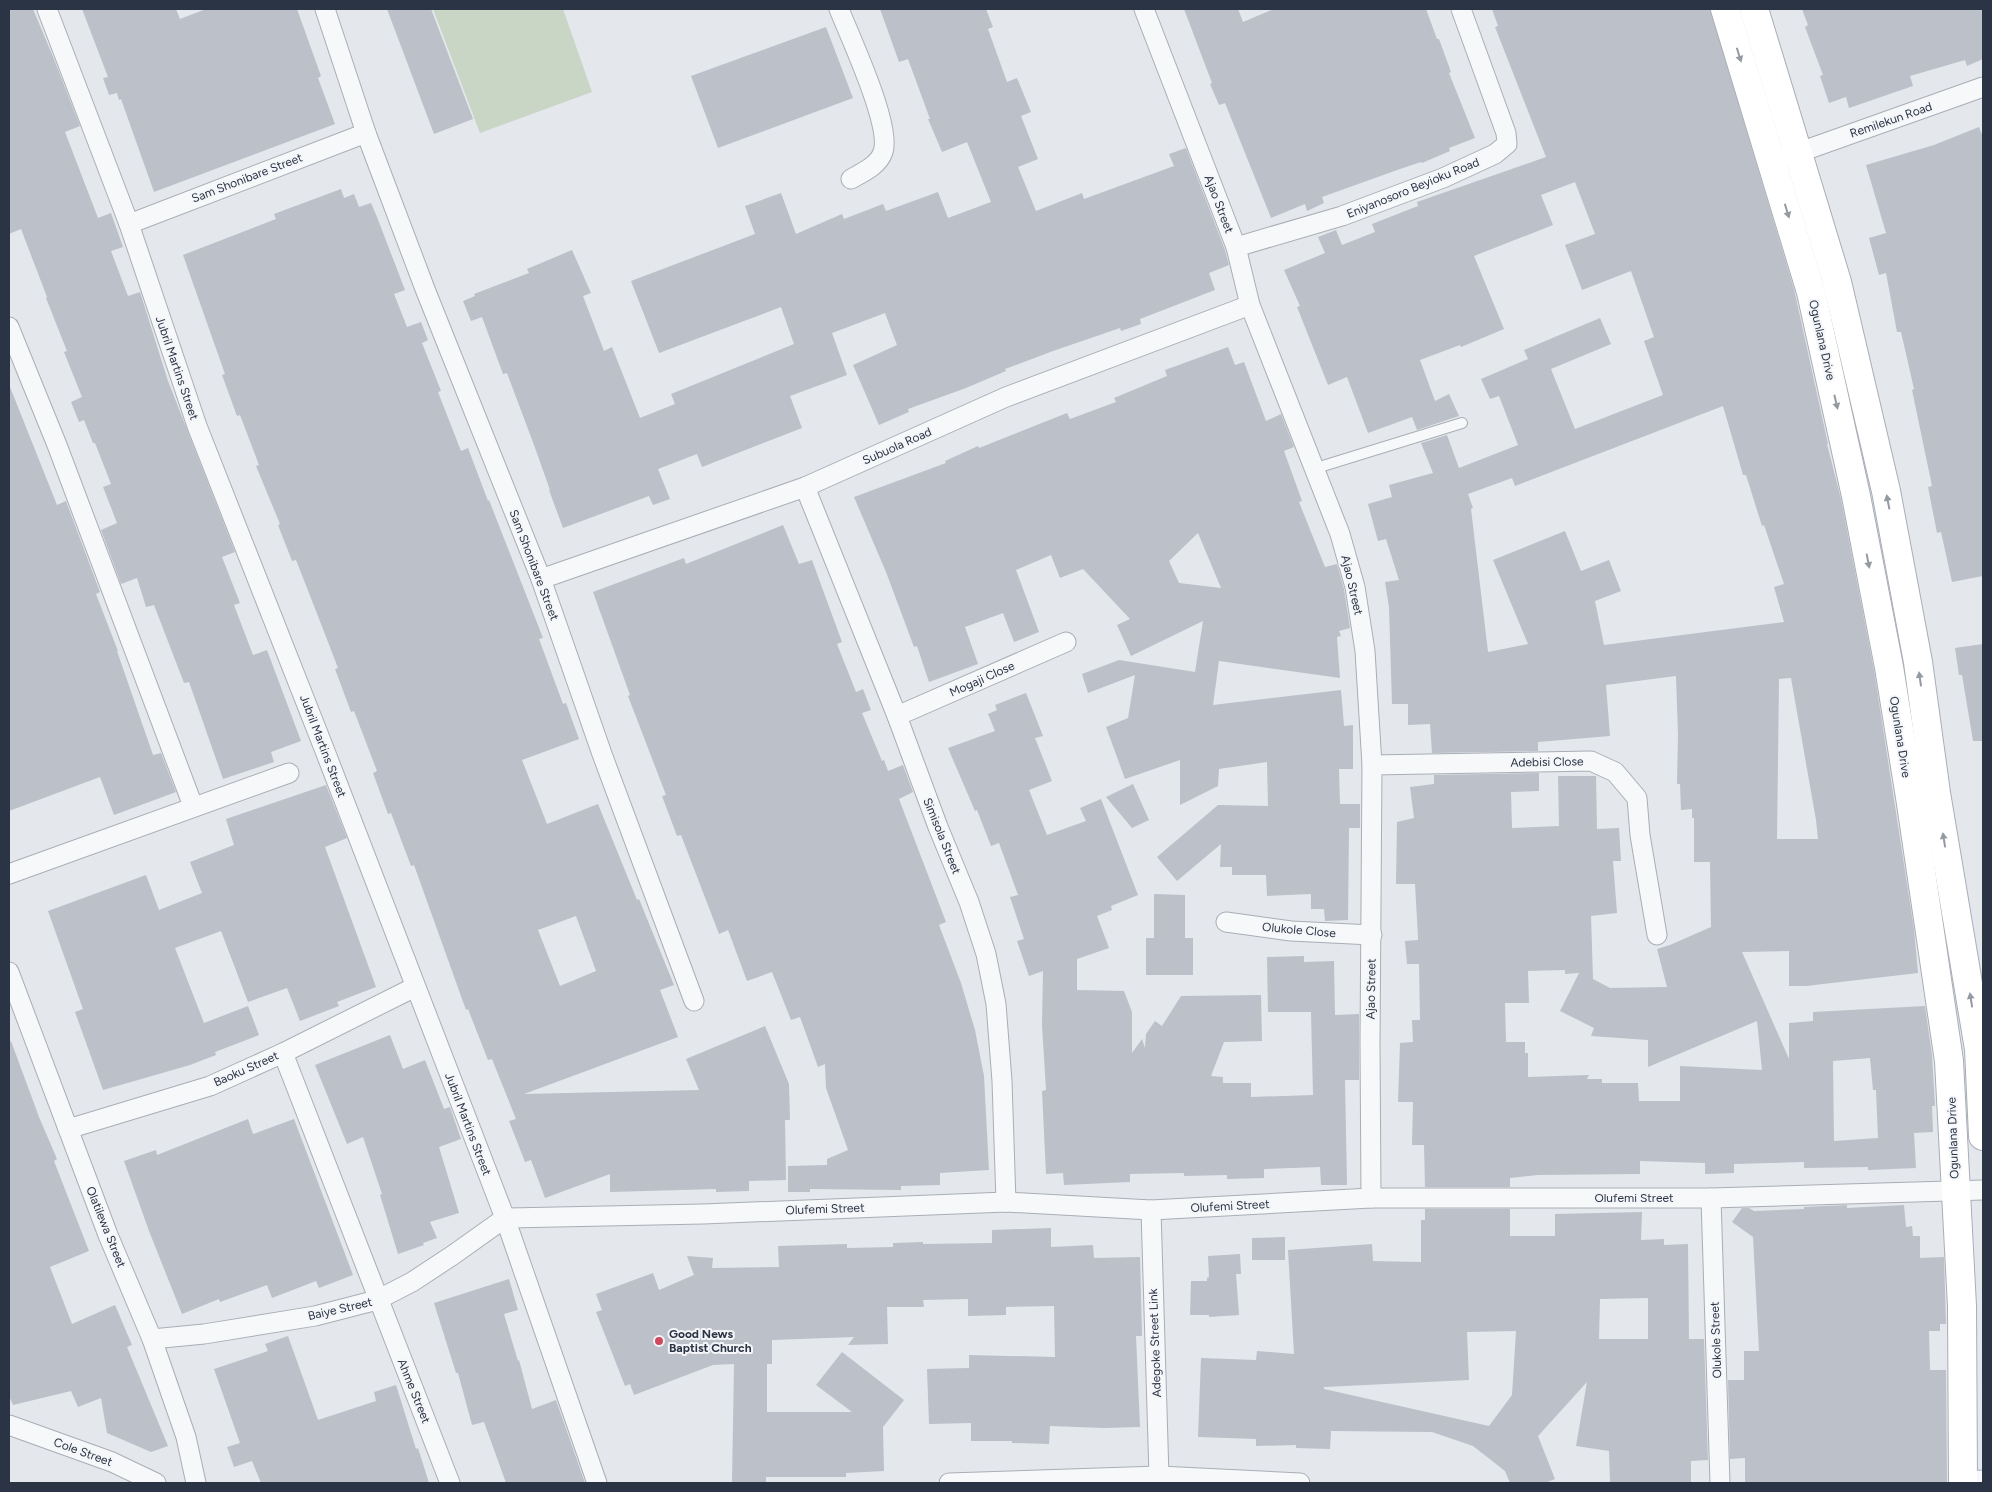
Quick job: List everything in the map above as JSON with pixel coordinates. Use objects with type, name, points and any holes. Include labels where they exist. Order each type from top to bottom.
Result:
[{"type":"main road","name":"Ogunlana Drive","points":[[1725,9],[1811,292],[1854,486],[1889,668],[1948,1052],[1970,1482]]},
{"type":"main road","points":[[1754,9],[1837,282],[1886,491],[1918,662],[1936,793],[1981,1048],[1983,1136]]},
{"type":"main road","points":[[1948,1052],[1981,1048]]},
{"type":"main road","points":[[1951,1086],[1982,1082]]},
{"type":"street","name":"Jubril Martins Street","points":[[47,9],[129,224],[197,426],[325,751],[504,1218],[597,1483]]},
{"type":"street","name":"Sam Shonibare Street","points":[[325,9],[366,133],[425,289],[541,579],[602,754],[694,1001]]},
{"type":"street","points":[[839,9],[874,96],[884,131],[883,152],[872,167],[851,179]]},
{"type":"street","name":"Ajao Street","points":[[1144,9],[1236,247],[1250,305],[1340,534],[1355,587],[1365,652],[1372,765],[1371,1198]]},
{"type":"street","name":"Eniyanosoro Beyioku Road","points":[[1236,247],[1342,216],[1443,178],[1495,154],[1507,144],[1506,133],[1461,9]]},
{"type":"street","name":"Remilekun Road","points":[[1772,162],[1983,88]]},
{"type":"street","name":"Sam Shonibare Street","points":[[129,224],[366,133]]},
{"type":"street","name":"Subuola Road","points":[[541,579],[804,487],[1006,397],[1250,305]]},
{"type":"street","points":[[9,327],[56,445],[193,806]]},
{"type":"street","name":"Simisola Street","points":[[804,487],[898,716],[938,827],[969,902],[986,954],[996,1004],[1002,1081],[1006,1202]]},
{"type":"street","name":"Mogaji Close","points":[[898,716],[1066,642]]},
{"type":"street","name":"Adebisi Close","points":[[1372,765],[1590,761],[1615,772],[1637,798],[1640,835],[1657,935]]},
{"type":"street","points":[[9,874],[193,806],[289,773]]},
{"type":"street","name":"Olukole Close","points":[[1226,922],[1291,931],[1372,935]]},
{"type":"street","name":"Olatilewa Street","points":[[9,972],[17,1018],[68,1129],[108,1236],[152,1339],[186,1437],[196,1483]]},
{"type":"street","name":"Baoku Street","points":[[68,1129],[210,1086],[283,1053],[415,987]]},
{"type":"street","name":"Ahme Street","points":[[283,1053],[377,1300],[450,1483]]},
{"type":"street","name":"Olufemi Street","points":[[504,1218],[712,1214],[1006,1202],[1151,1210],[1371,1198],[1711,1198],[1983,1190]]},
{"type":"street","name":"Olukole Street","points":[[1711,1198],[1720,1483]]},
{"type":"street","name":"Adegoke Street Link","points":[[1151,1210],[1159,1476]]},
{"type":"street","name":"Baiye Street","points":[[152,1339],[204,1334],[315,1316],[377,1300],[421,1276],[504,1218]]},
{"type":"street","name":"Cole Street","points":[[9,1425],[112,1462],[156,1483]]},
{"type":"street","points":[[949,1483],[1159,1476],[1300,1483]]},
{"type":"lane","points":[[1313,469],[1462,422]]},
{"type":"green space","points":[[433,9],[563,9],[592,92],[480,133]]},
{"type":"building","points":[[9,9],[33,9],[54,59],[80,126],[65,132],[98,218],[111,213],[123,247],[111,251],[128,296],[140,292],[168,381],[235,552],[222,557],[240,603],[234,605],[253,655],[267,650],[301,741],[271,752],[274,762],[223,779],[189,682],[184,683],[154,605],[146,607],[137,578],[121,584],[101,530],[117,523],[103,487],[111,484],[84,420],[79,422],[71,402],[82,397],[64,352],[67,351],[21,229],[9,234]]},
{"type":"building","points":[[82,9],[176,9],[180,19],[206,9],[297,9],[321,76],[318,78],[335,124],[154,192],[121,99],[119,100],[117,93],[109,95],[103,78],[108,77]]},
{"type":"building","points":[[387,9],[431,9],[473,119],[434,134]]},
{"type":"building","points":[[880,9],[986,9],[993,27],[988,29],[1007,82],[1017,78],[1031,112],[1021,116],[1038,159],[1018,167],[1036,211],[1082,193],[1084,199],[1174,166],[1169,154],[1186,148],[1229,265],[1209,273],[1215,290],[1140,319],[1141,324],[1121,331],[1120,328],[1005,369],[1006,371],[966,388],[908,409],[909,412],[879,425],[853,365],[897,345],[885,313],[832,333],[847,375],[790,396],[802,428],[702,467],[697,454],[658,469],[670,499],[653,505],[649,496],[563,528],[507,373],[503,374],[482,317],[471,321],[463,301],[475,296],[474,294],[529,273],[527,269],[572,250],[591,293],[583,296],[604,351],[612,347],[640,418],[675,404],[671,394],[794,344],[781,307],[659,353],[631,281],[755,234],[745,206],[781,193],[796,234],[842,214],[844,219],[883,204],[886,211],[938,192],[948,218],[991,202],[967,142],[942,152],[928,119],[930,119],[908,59],[899,62]]},
{"type":"building","points":[[1184,9],[1238,9],[1243,22],[1274,9],[1426,9],[1437,39],[1439,39],[1451,72],[1449,73],[1475,138],[1449,148],[1450,151],[1422,163],[1322,197],[1324,203],[1307,211],[1305,204],[1271,218],[1225,103],[1219,105],[1210,84],[1212,83]]},
{"type":"building","points":[[1492,9],[1710,9],[1794,289],[1827,444],[1841,499],[1874,670],[1914,929],[1918,973],[1806,986],[1789,986],[1789,951],[1742,952],[1789,1059],[1789,1023],[1813,1021],[1813,1012],[1925,1006],[1932,1055],[1935,1106],[1932,1106],[1933,1132],[1914,1133],[1916,1168],[1868,1170],[1868,1167],[1804,1168],[1804,1162],[1734,1164],[1734,1173],[1705,1174],[1705,1163],[1640,1161],[1640,1174],[1538,1175],[1510,1178],[1510,1187],[1425,1187],[1424,1145],[1412,1145],[1413,1102],[1398,1102],[1400,1043],[1413,1042],[1412,1020],[1420,1020],[1419,964],[1407,964],[1405,941],[1418,940],[1415,884],[1396,884],[1397,822],[1414,818],[1410,787],[1434,784],[1434,775],[1539,773],[1539,791],[1511,792],[1512,828],[1559,826],[1558,776],[1596,776],[1597,829],[1619,828],[1621,861],[1613,861],[1617,913],[1591,916],[1593,979],[1610,988],[1667,987],[1657,949],[1711,927],[1710,862],[1694,862],[1694,818],[1692,818],[1692,809],[1681,810],[1680,784],[1677,784],[1676,676],[1606,685],[1610,736],[1538,742],[1538,751],[1432,753],[1430,724],[1408,725],[1408,704],[1392,704],[1389,607],[1385,582],[1399,580],[1386,539],[1378,541],[1368,504],[1392,497],[1389,485],[1433,473],[1421,443],[1447,435],[1459,468],[1518,445],[1499,396],[1490,399],[1481,379],[1528,359],[1524,350],[1600,318],[1611,344],[1551,369],[1575,429],[1663,395],[1644,341],[1654,337],[1631,271],[1582,290],[1565,245],[1595,234],[1575,182],[1541,195],[1553,225],[1474,256],[1504,329],[1461,347],[1460,345],[1420,360],[1435,401],[1449,394],[1459,416],[1417,430],[1412,417],[1368,433],[1347,377],[1328,385],[1297,307],[1300,306],[1284,270],[1325,253],[1318,237],[1336,230],[1342,245],[1375,232],[1372,224],[1418,206],[1417,202],[1546,157],[1495,27],[1498,26]],"holes":[[[1723,406],[1743,475],[1746,475],[1762,526],[1764,525],[1784,584],[1774,587],[1784,622],[1604,645],[1595,601],[1621,591],[1609,560],[1581,571],[1565,531],[1493,560],[1528,644],[1488,652],[1471,509],[1473,508],[1468,494],[1512,478],[1515,486]],[[1791,678],[1818,839],[1777,839],[1779,679]],[[1565,970],[1565,974],[1579,973],[1560,1011],[1594,1028],[1591,1036],[1648,1040],[1648,1067],[1757,1021],[1762,1070],[1680,1066],[1680,1101],[1639,1101],[1638,1083],[1602,1083],[1602,1079],[1587,1079],[1589,1075],[1528,1077],[1528,1053],[1525,1053],[1525,1042],[1506,1042],[1505,1003],[1529,1003],[1528,971]],[[1870,1058],[1873,1090],[1876,1090],[1878,1138],[1834,1141],[1833,1061]]]},
{"type":"building","points":[[1802,9],[1983,9],[1983,59],[1967,66],[1965,60],[1910,76],[1913,86],[1849,108],[1846,97],[1829,103],[1820,76],[1823,75],[1805,27],[1808,25]]},
{"type":"building","points":[[826,27],[853,98],[718,148],[691,76]]},
{"type":"building","points":[[1979,127],[1983,137],[1983,576],[1952,582],[1941,532],[1937,533],[1928,487],[1932,486],[1901,332],[1897,332],[1886,273],[1879,275],[1869,238],[1886,233],[1866,165],[1934,145]]},
{"type":"building","points":[[341,189],[344,198],[354,194],[359,207],[371,203],[405,290],[394,294],[407,327],[421,322],[428,340],[422,343],[441,391],[438,392],[461,451],[468,448],[543,638],[539,639],[563,704],[566,703],[579,739],[522,760],[547,824],[598,804],[674,985],[660,990],[678,1037],[524,1094],[699,1090],[686,1059],[765,1026],[789,1084],[790,1120],[785,1120],[786,1180],[749,1181],[749,1191],[716,1192],[716,1189],[610,1192],[610,1174],[545,1198],[531,1160],[525,1162],[509,1121],[516,1119],[492,1059],[488,1060],[468,1009],[466,1010],[414,865],[411,866],[391,813],[388,814],[373,773],[377,771],[354,711],[351,712],[335,669],[338,668],[296,560],[292,561],[278,525],[280,524],[256,466],[259,465],[240,415],[237,416],[222,375],[225,374],[183,255],[276,219],[274,214]],"holes":[[[576,916],[596,971],[560,986],[538,930]]]},
{"type":"building","points":[[1228,347],[1235,365],[1244,362],[1266,421],[1281,414],[1294,447],[1284,451],[1302,501],[1299,502],[1325,567],[1337,564],[1344,589],[1350,628],[1339,631],[1341,636],[1337,637],[1340,678],[1219,661],[1213,705],[1341,690],[1344,726],[1353,725],[1353,769],[1339,769],[1340,804],[1360,804],[1360,828],[1349,828],[1348,920],[1325,921],[1324,909],[1311,909],[1311,894],[1267,896],[1266,875],[1232,875],[1232,867],[1220,867],[1221,844],[1177,881],[1157,857],[1218,805],[1268,806],[1267,762],[1219,769],[1218,786],[1180,805],[1180,760],[1125,779],[1106,727],[1128,718],[1135,675],[1088,693],[1082,674],[1119,660],[1195,672],[1203,621],[1131,656],[1117,625],[1130,619],[1083,569],[1060,578],[1051,555],[1016,570],[1039,632],[1014,642],[1003,613],[965,627],[978,664],[929,682],[917,646],[914,647],[886,572],[854,497],[946,463],[945,461],[978,446],[979,448],[1067,413],[1070,419],[1116,402],[1114,398],[1167,376],[1165,370]],"holes":[[[1198,533],[1221,588],[1179,583],[1169,561]]]},
{"type":"building","points":[[9,387],[57,505],[66,501],[100,592],[96,594],[118,651],[153,755],[161,753],[176,792],[114,815],[100,777],[9,811]]},
{"type":"building","points":[[783,525],[799,564],[812,560],[842,642],[837,644],[856,692],[863,689],[871,710],[862,713],[882,761],[884,760],[888,771],[903,765],[913,792],[899,799],[946,922],[939,925],[961,983],[975,1030],[984,1076],[989,1170],[940,1173],[940,1185],[901,1186],[901,1190],[810,1189],[810,1192],[788,1192],[788,1166],[827,1165],[827,1159],[848,1150],[826,1088],[825,1064],[818,1067],[800,1017],[791,1020],[772,972],[747,981],[728,930],[719,934],[681,835],[677,836],[662,796],[666,795],[628,696],[630,695],[593,592],[684,558],[686,564]]},
{"type":"building","points":[[1983,644],[1983,741],[1973,741],[1962,675],[1959,675],[1955,648]]},
{"type":"building","points":[[1026,693],[1043,736],[1035,738],[1052,781],[1029,790],[1047,835],[1086,821],[1080,808],[1101,799],[1138,895],[1111,906],[1112,910],[1097,916],[1109,948],[1077,959],[1077,990],[1124,991],[1132,1012],[1132,1053],[1142,1039],[1145,1048],[1146,1034],[1155,1021],[1162,1026],[1181,996],[1261,995],[1262,1041],[1224,1042],[1211,1076],[1223,1077],[1223,1083],[1251,1083],[1251,1097],[1313,1095],[1311,1012],[1268,1012],[1267,957],[1304,956],[1304,962],[1334,961],[1335,1015],[1359,1014],[1359,1080],[1345,1080],[1347,1185],[1321,1185],[1320,1167],[1264,1169],[1264,1178],[1227,1179],[1227,1175],[1184,1176],[1184,1173],[1130,1174],[1130,1182],[1064,1185],[1063,1173],[1046,1174],[1042,1091],[1046,1090],[1042,1025],[1043,971],[1029,976],[1017,941],[1024,939],[1010,897],[1018,895],[999,843],[991,846],[977,810],[975,811],[948,748],[995,731],[988,714],[997,710],[995,705]]},
{"type":"building","points":[[1133,784],[1149,820],[1132,828],[1106,797]]},
{"type":"building","points":[[326,785],[347,838],[325,847],[376,987],[337,1002],[339,1006],[300,1021],[287,988],[248,1002],[221,931],[175,948],[204,1023],[248,1006],[259,1035],[215,1052],[216,1055],[190,1065],[103,1090],[75,1012],[83,1009],[48,911],[146,875],[159,910],[202,893],[190,862],[234,845],[226,819]]},
{"type":"building","points":[[1154,894],[1185,895],[1185,938],[1193,938],[1193,975],[1146,975],[1146,938],[1154,938]]},
{"type":"building","points":[[390,1035],[403,1069],[425,1060],[444,1109],[450,1107],[461,1139],[439,1147],[459,1213],[430,1222],[437,1238],[423,1243],[424,1245],[398,1254],[380,1195],[382,1194],[363,1137],[347,1144],[315,1065]]},
{"type":"building","points":[[11,1041],[39,1117],[57,1159],[54,1161],[89,1251],[50,1267],[72,1324],[115,1305],[132,1345],[127,1347],[168,1446],[151,1452],[107,1433],[101,1398],[78,1407],[71,1391],[13,1405],[9,1396],[9,1042]]},
{"type":"building","points":[[248,1119],[253,1134],[294,1119],[353,1275],[319,1288],[316,1281],[272,1298],[267,1285],[220,1302],[219,1299],[182,1314],[124,1161],[156,1150],[157,1155]]},
{"type":"building","points":[[1847,1205],[1847,1208],[1904,1205],[1906,1227],[1912,1226],[1913,1236],[1920,1236],[1920,1258],[1944,1257],[1946,1324],[1940,1324],[1940,1331],[1929,1331],[1930,1370],[1946,1370],[1947,1483],[1745,1483],[1745,1458],[1730,1459],[1728,1380],[1744,1380],[1744,1351],[1759,1351],[1753,1237],[1732,1222],[1742,1208],[1749,1208],[1754,1211]]},
{"type":"building","points":[[1425,1209],[1510,1209],[1510,1236],[1555,1236],[1555,1214],[1642,1212],[1641,1240],[1664,1239],[1664,1245],[1688,1244],[1689,1339],[1704,1339],[1708,1460],[1691,1461],[1691,1483],[1610,1483],[1609,1451],[1576,1446],[1587,1382],[1538,1436],[1555,1479],[1545,1483],[1510,1483],[1505,1471],[1473,1446],[1432,1432],[1331,1431],[1330,1449],[1296,1448],[1296,1445],[1256,1446],[1256,1439],[1198,1437],[1201,1358],[1256,1360],[1257,1351],[1294,1354],[1288,1250],[1372,1244],[1373,1261],[1421,1262],[1421,1220],[1425,1220]],"holes":[[[1648,1298],[1648,1339],[1599,1339],[1600,1299]],[[1516,1331],[1512,1395],[1489,1426],[1324,1389],[1324,1387],[1469,1380],[1467,1332]]]},
{"type":"building","points":[[1051,1228],[1051,1247],[1093,1245],[1094,1258],[1140,1257],[1142,1336],[1136,1336],[1140,1427],[1050,1426],[1049,1444],[1012,1443],[1012,1441],[971,1441],[971,1423],[929,1424],[927,1369],[969,1368],[969,1355],[1055,1357],[1054,1306],[1006,1307],[1006,1315],[968,1316],[968,1299],[923,1300],[924,1307],[887,1307],[888,1344],[848,1345],[854,1337],[772,1340],[772,1364],[767,1364],[767,1412],[852,1412],[816,1385],[842,1352],[904,1400],[883,1427],[884,1471],[846,1473],[846,1477],[766,1477],[766,1483],[732,1483],[734,1364],[713,1365],[634,1395],[630,1384],[625,1386],[596,1312],[602,1310],[596,1294],[653,1273],[659,1290],[694,1275],[687,1256],[713,1258],[712,1268],[779,1267],[778,1246],[847,1244],[847,1248],[893,1247],[893,1243],[992,1243],[992,1230]]},
{"type":"building","points":[[1285,1237],[1285,1260],[1252,1260],[1252,1238]]},
{"type":"building","points":[[1240,1254],[1241,1274],[1236,1274],[1239,1315],[1209,1317],[1209,1315],[1190,1315],[1191,1281],[1207,1281],[1209,1277],[1208,1256]]},
{"type":"building","points":[[509,1279],[518,1310],[504,1314],[532,1409],[556,1400],[585,1483],[506,1483],[484,1422],[472,1425],[458,1373],[456,1373],[434,1303]]},
{"type":"building","points":[[288,1336],[318,1420],[376,1401],[374,1392],[396,1385],[429,1483],[261,1483],[252,1461],[234,1467],[227,1447],[240,1443],[214,1369],[268,1351],[265,1344]]},
{"type":"place","name":"Good News Baptist Church","points":[[659,1341]]}]
